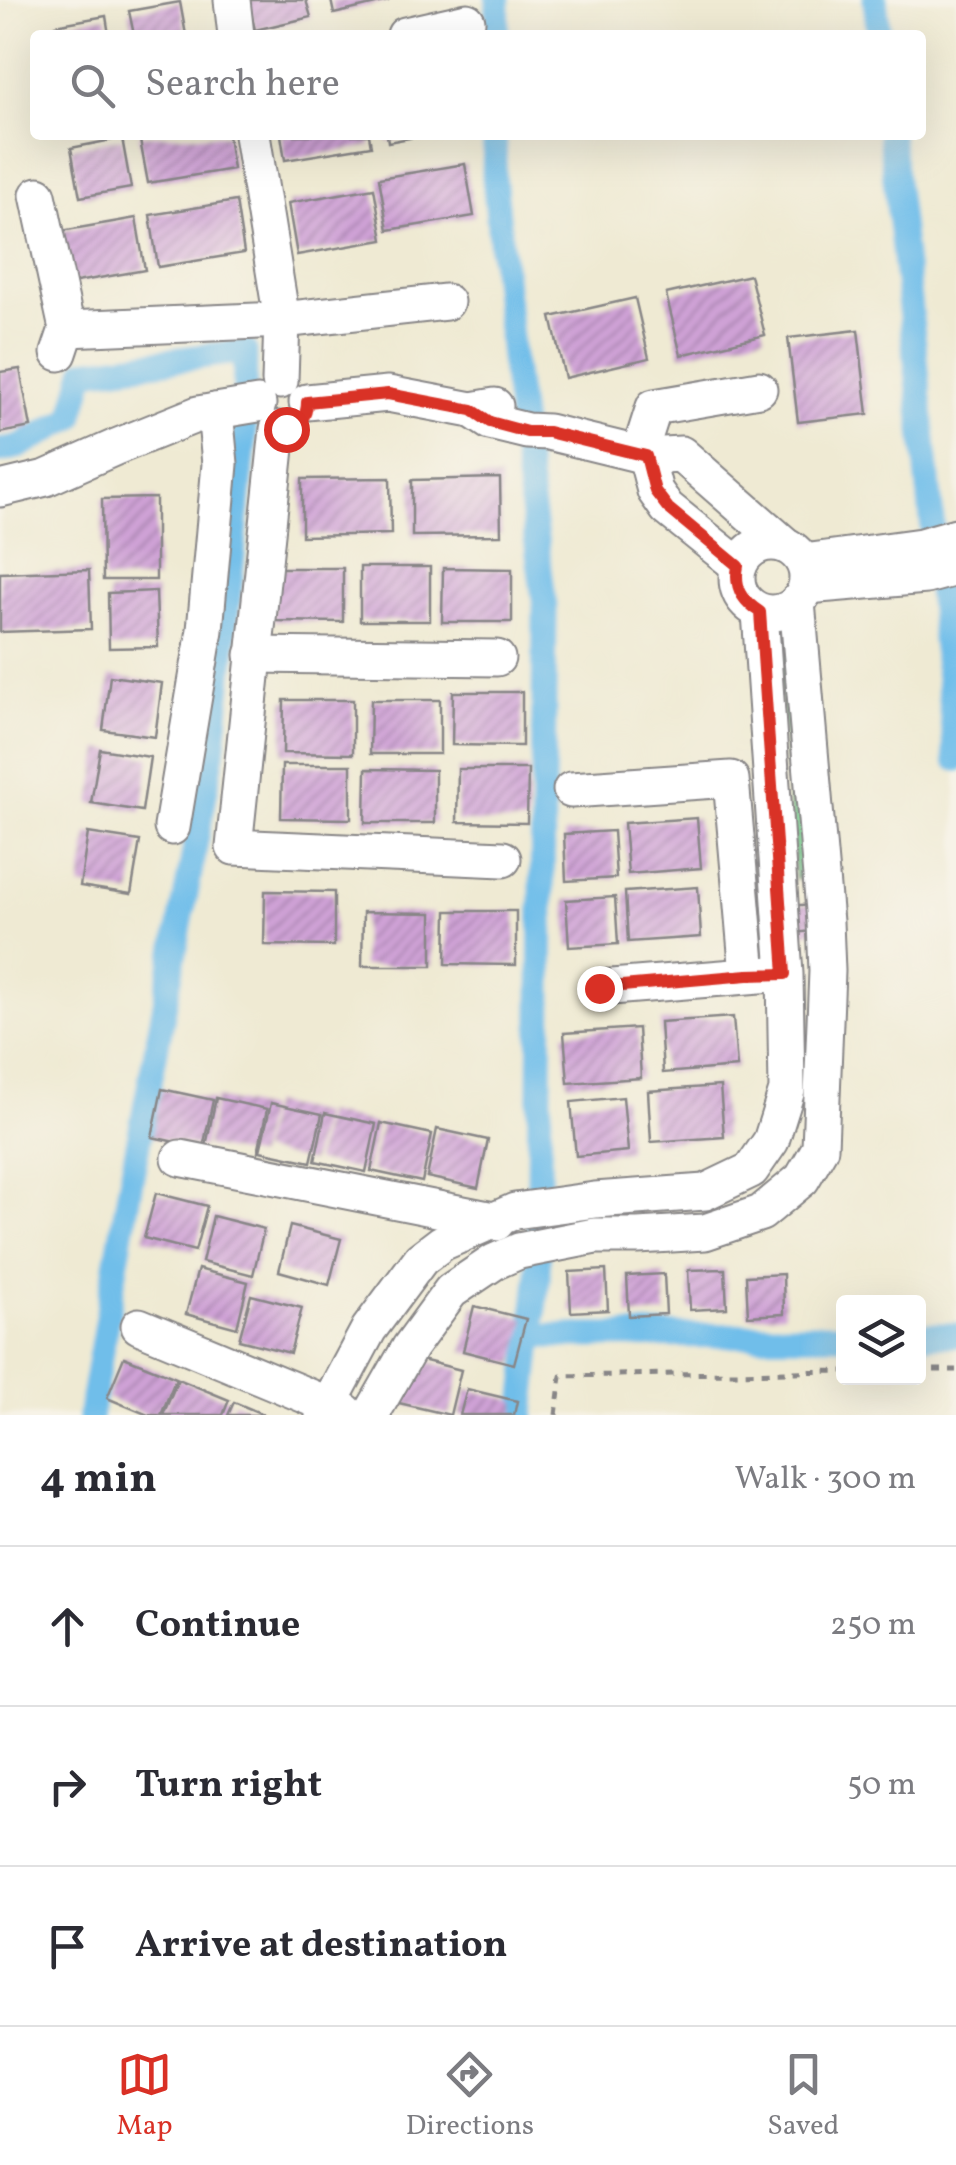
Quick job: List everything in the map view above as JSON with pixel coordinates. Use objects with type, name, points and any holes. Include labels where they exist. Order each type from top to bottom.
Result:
[{"type":"street","points":[[232,0],[235,30]]},
{"type":"street","points":[[429,30],[467,22]]},
{"type":"street","points":[[253,140],[282,320],[281,404],[234,847],[503,859]]},
{"type":"street","points":[[38,195],[63,341],[446,302]]},
{"type":"street","points":[[738,566],[668,508],[655,491],[642,454],[654,407],[760,390]]},
{"type":"street","points":[[0,488],[46,478],[198,414],[388,394],[472,410],[490,422],[527,432],[548,432],[642,454],[681,454],[716,482],[798,574]]},
{"type":"street","points":[[172,827],[205,630],[220,464],[215,411]]},
{"type":"street","points":[[798,574],[934,564],[956,536]]},
{"type":"street","points":[[370,1415],[410,1347],[451,1290],[494,1262],[519,1250],[595,1236],[705,1232],[761,1213],[802,1179],[820,1148],[827,971],[798,574],[774,542],[744,556],[736,577],[742,598],[760,612],[771,614],[783,612],[798,574]]},
{"type":"street","points":[[139,1326],[334,1412],[369,1329],[421,1258],[442,1243],[504,1216],[595,1200],[705,1192],[751,1170],[772,1142],[787,1090],[785,974],[760,612]]},
{"type":"street","points":[[253,654],[497,658]]},
{"type":"street","points":[[570,790],[731,780],[748,975]]},
{"type":"street","points":[[599,988],[827,971]]},
{"type":"street","points":[[180,1158],[504,1216]]},
{"type":"street","points":[[504,1216],[519,1250]]},
{"type":"path","points":[[926,1370],[956,1370]]},
{"type":"path","points":[[556,1415],[561,1376],[836,1372]]},
{"type":"green space","points":[[778,643],[790,643],[809,879],[795,878]]},
{"type":"building","points":[[248,0],[306,0],[311,17],[255,30]]},
{"type":"building","points":[[331,0],[388,0],[388,1],[334,14]]},
{"type":"building","points":[[180,2],[185,30],[133,30],[129,11]]},
{"type":"building","points":[[106,16],[108,30],[56,30],[55,25]]},
{"type":"building","points":[[122,140],[131,188],[80,197],[71,148]]},
{"type":"building","points":[[140,140],[229,140],[233,169],[148,183]]},
{"type":"building","points":[[282,140],[370,140],[371,146],[285,160]]},
{"type":"building","points":[[465,164],[474,216],[388,230],[379,178]]},
{"type":"building","points":[[374,188],[383,240],[297,255],[288,203]]},
{"type":"building","points":[[236,201],[244,253],[158,267],[150,215]]},
{"type":"building","points":[[136,218],[145,270],[59,285],[50,233]]},
{"type":"building","points":[[750,275],[765,335],[681,355],[666,294]]},
{"type":"building","points":[[635,298],[649,358],[565,378],[551,317]]},
{"type":"building","points":[[858,330],[868,414],[798,422],[788,338]]},
{"type":"building","points":[[20,369],[31,427],[0,433],[0,372]]},
{"type":"building","points":[[390,478],[391,534],[302,536],[302,479]]},
{"type":"building","points":[[500,478],[501,535],[412,536],[412,480]]},
{"type":"building","points":[[156,498],[156,580],[103,580],[102,499]]},
{"type":"building","points":[[360,567],[430,567],[430,621],[360,621]]},
{"type":"building","points":[[274,568],[343,568],[343,622],[274,621]]},
{"type":"building","points":[[443,568],[512,569],[512,622],[442,622]]},
{"type":"building","points":[[89,570],[91,629],[0,632],[0,573]]},
{"type":"building","points":[[156,591],[158,647],[109,648],[108,593]]},
{"type":"building","points":[[110,676],[162,683],[155,737],[103,730]]},
{"type":"building","points":[[453,692],[522,692],[522,746],[452,745]]},
{"type":"building","points":[[284,700],[353,700],[353,754],[283,753]]},
{"type":"building","points":[[371,700],[440,700],[440,754],[370,754]]},
{"type":"building","points":[[100,749],[150,757],[142,811],[91,803]]},
{"type":"building","points":[[282,765],[351,765],[351,819],[281,818]]},
{"type":"building","points":[[366,769],[435,770],[435,823],[365,823]]},
{"type":"building","points":[[458,769],[528,769],[527,823],[457,822]]},
{"type":"building","points":[[697,818],[701,868],[628,874],[624,823]]},
{"type":"building","points":[[613,831],[616,878],[566,881],[564,834]]},
{"type":"building","points":[[88,833],[140,841],[131,894],[80,886]]},
{"type":"building","points":[[698,887],[701,937],[628,942],[625,892]]},
{"type":"building","points":[[265,891],[334,892],[334,946],[264,945]]},
{"type":"building","points":[[615,897],[618,944],[569,947],[566,900]]},
{"type":"building","points":[[812,904],[815,931],[791,933],[789,906]]},
{"type":"building","points":[[447,911],[516,911],[516,965],[446,964]]},
{"type":"building","points":[[363,912],[432,913],[432,966],[362,966]]},
{"type":"building","points":[[733,1017],[737,1067],[663,1073],[660,1022]]},
{"type":"building","points":[[638,1028],[641,1078],[568,1083],[564,1033]]},
{"type":"building","points":[[720,1086],[724,1137],[651,1142],[648,1091]]},
{"type":"building","points":[[162,1089],[213,1100],[203,1148],[152,1137]]},
{"type":"building","points":[[623,1097],[628,1151],[576,1156],[571,1102]]},
{"type":"building","points":[[216,1098],[267,1109],[257,1157],[206,1146]]},
{"type":"building","points":[[271,1103],[322,1114],[311,1162],[260,1151]]},
{"type":"building","points":[[325,1113],[376,1124],[366,1172],[315,1161]]},
{"type":"building","points":[[381,1123],[432,1134],[422,1182],[371,1171]]},
{"type":"building","points":[[437,1129],[488,1140],[478,1188],[427,1177]]},
{"type":"building","points":[[156,1193],[207,1206],[195,1251],[144,1238]]},
{"type":"building","points":[[213,1216],[264,1229],[253,1275],[202,1262]]},
{"type":"building","points":[[290,1226],[341,1239],[329,1285],[279,1271]]},
{"type":"building","points":[[198,1269],[248,1282],[237,1328],[186,1314]]},
{"type":"building","points":[[725,1269],[727,1308],[690,1310],[688,1270]]},
{"type":"building","points":[[606,1270],[608,1310],[571,1312],[569,1272]]},
{"type":"building","points":[[664,1274],[666,1314],[629,1316],[627,1276]]},
{"type":"building","points":[[783,1274],[784,1314],[748,1316],[746,1276]]},
{"type":"building","points":[[251,1295],[302,1308],[290,1353],[239,1340]]},
{"type":"building","points":[[474,1306],[526,1319],[514,1364],[463,1351]]},
{"type":"building","points":[[124,1357],[176,1378],[161,1415],[148,1415],[107,1398]]},
{"type":"building","points":[[410,1357],[461,1370],[450,1415],[399,1403]]},
{"type":"building","points":[[178,1379],[229,1400],[223,1415],[163,1415]]},
{"type":"building","points":[[467,1389],[517,1401],[514,1415],[460,1415]]},
{"type":"building","points":[[234,1402],[265,1415],[228,1415]]},
{"type":"waterway","points":[[497,30],[498,0]]},
{"type":"waterway","points":[[875,0],[878,30]]},
{"type":"waterway","points":[[495,140],[494,176],[512,358],[545,607],[538,1279],[523,1415]]},
{"type":"waterway","points":[[891,140],[956,759]]},
{"type":"waterway","points":[[0,451],[20,446],[72,418],[85,371],[245,351],[244,445],[213,753],[90,1415]]},
{"type":"waterway","points":[[532,1336],[836,1335]]},
{"type":"waterway","points":[[926,1335],[956,1335]]},
{"type":"route","points":[[286,429],[300,423],[307,402],[388,394],[472,410],[490,422],[527,432],[548,432],[646,456],[655,491],[668,508],[738,566],[736,577],[742,598],[760,612],[785,974],[599,988]]}]
